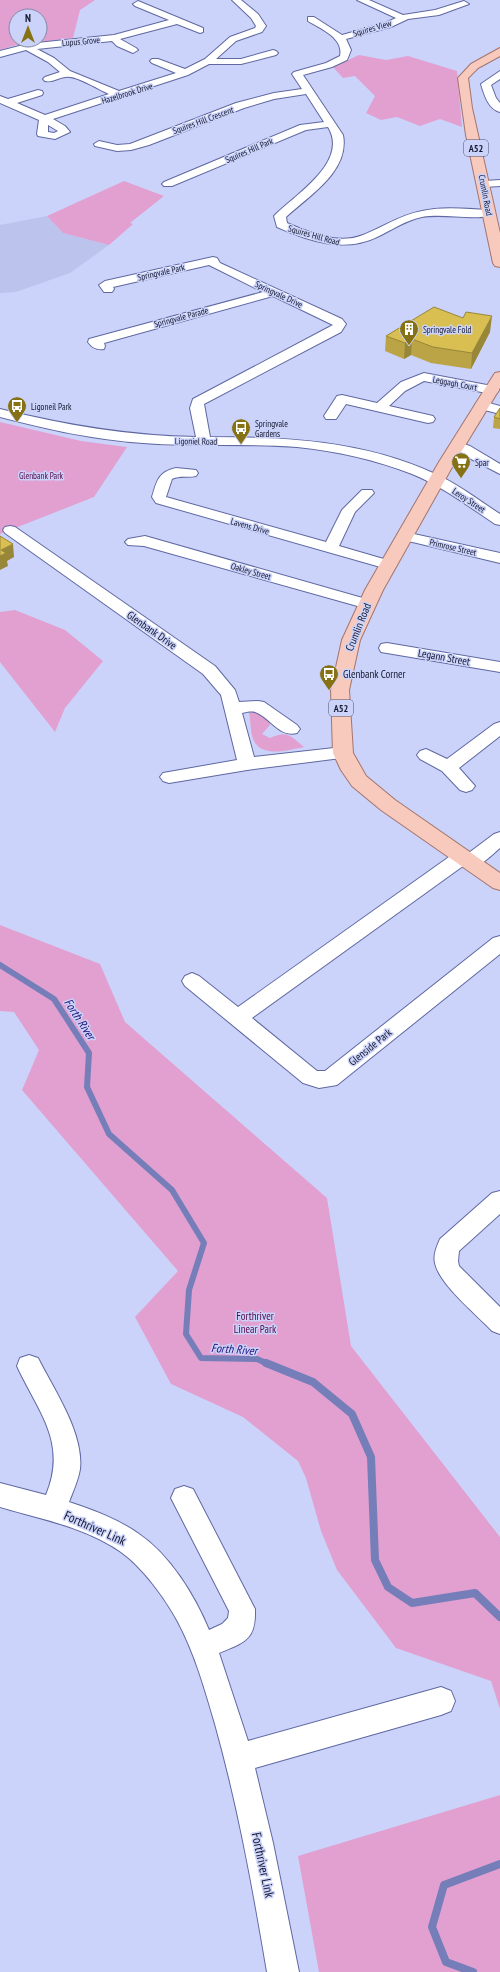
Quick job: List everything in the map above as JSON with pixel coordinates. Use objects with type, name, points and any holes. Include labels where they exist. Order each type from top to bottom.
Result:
[{"type":"main road","name":"Crumlin Road","points":[[500,52],[467,72],[462,80],[469,121],[484,184],[500,263]]},
{"type":"main road","name":"Crumlin Road","points":[[500,376],[457,446],[367,604],[351,640],[341,680],[341,741],[351,770],[359,781],[382,800],[500,883]]},
{"type":"street","name":"Hazelbrook Drive","points":[[8,105],[44,119],[185,73],[208,61],[224,41],[255,32],[261,28],[255,16],[236,0]]},
{"type":"street","name":"Squires View","points":[[361,0],[403,18]]},
{"type":"street","name":"Squires View","points":[[341,38],[388,25],[403,18],[436,13],[468,5],[452,0]]},
{"type":"street","points":[[138,4],[200,30]]},
{"type":"street","name":"Squires View","points":[[304,71],[329,65],[344,58],[346,50],[341,38],[311,20]]},
{"type":"street","points":[[114,38],[176,21]]},
{"type":"street","points":[[81,41],[83,31]]},
{"type":"street","name":"Lupus Grove","points":[[48,45],[114,38],[120,44],[133,50]]},
{"type":"street","points":[[0,54],[23,48]]},
{"type":"street","name":"Lupus Grove","points":[[29,48],[48,58],[74,75],[119,95]]},
{"type":"street","points":[[208,61],[234,64],[273,53]]},
{"type":"street","points":[[155,61],[185,73]]},
{"type":"street","name":"Squires Hill Road","points":[[304,71],[297,74],[297,76],[332,124],[338,136],[340,146],[337,158],[330,171],[280,216],[282,225],[338,243],[350,243],[366,238],[400,221],[422,214],[489,213]]},
{"type":"street","points":[[500,74],[486,84],[491,99],[500,109]]},
{"type":"street","points":[[48,79],[74,75]]},
{"type":"street","name":"Squires Hill Crescent","points":[[99,144],[106,147],[121,148],[135,146],[176,129],[239,107],[286,93],[308,91]]},
{"type":"street","points":[[8,105],[38,93]]},
{"type":"street","name":"Squires Hill Park","points":[[168,184],[304,127],[332,124]]},
{"type":"street","points":[[484,184],[500,183]]},
{"type":"street","name":"Springvale Park","points":[[108,289],[105,285],[206,262],[213,261],[215,265],[220,267]]},
{"type":"street","name":"Springvale Drive","points":[[204,441],[197,408],[198,402],[337,329],[340,324],[220,267]]},
{"type":"street","name":"Springvale Parade","points":[[99,346],[94,342],[275,292]]},
{"type":"street","name":"Leggagh Court","points":[[381,407],[398,388],[414,379],[424,377],[492,390]]},
{"type":"street","points":[[331,416],[342,399],[428,419]]},
{"type":"street","points":[[482,405],[500,410]]},
{"type":"street","name":"Ligoniel Road","points":[[0,413],[102,436],[158,440],[273,442],[317,446],[376,458],[438,480]]},
{"type":"street","points":[[457,446],[465,449],[500,470]]},
{"type":"street","name":"Lavens Drive","points":[[191,473],[176,472],[166,477],[157,505],[330,548],[389,565]]},
{"type":"street","name":"Leroy Street","points":[[438,480],[500,520]]},
{"type":"street","points":[[330,548],[349,510],[367,493]]},
{"type":"street","name":"Glenbank Drive","points":[[10,530],[209,670],[230,694],[247,764]]},
{"type":"street","name":"Primrose Street","points":[[405,536],[500,558]]},
{"type":"street","name":"Oakley Street","points":[[134,542],[145,541],[367,604]]},
{"type":"street","name":"Legann Street","points":[[387,648],[500,667]]},
{"type":"street","points":[[234,708],[258,706],[289,727],[272,735]]},
{"type":"street","points":[[448,767],[500,728]]},
{"type":"street","points":[[169,777],[247,764],[344,753]]},
{"type":"street","points":[[426,755],[448,767],[466,786]]},
{"type":"street","points":[[236,1018],[500,838]]},
{"type":"street","name":"Glenside Park","points":[[192,981],[310,1077],[319,1080],[330,1079],[500,943]]},
{"type":"street","points":[[500,1200],[448,1246],[446,1261],[449,1271],[500,1323]]},
{"type":"street","name":"Forthriver Link","points":[[29,1366],[66,1443],[68,1458],[67,1470],[53,1510]]},
{"type":"street","name":"Forthriver Link","points":[[1,1498],[53,1510],[111,1532],[131,1544],[168,1581],[183,1603],[204,1646],[239,1758],[262,1860],[283,1972]]},
{"type":"street","points":[[184,1498],[242,1609],[242,1624],[232,1634],[204,1646]]},
{"type":"street","points":[[239,1758],[441,1701]]},
{"type":"shaded area","points":[[47,216],[63,233],[109,245],[70,273],[16,292],[0,293],[0,225]]},
{"type":"green space","points":[[0,0],[95,0],[80,10],[73,38],[48,41],[48,8],[8,8],[8,48],[0,50]]},
{"type":"green space","points":[[359,55],[386,60],[408,56],[457,71],[462,127],[440,119],[420,126],[397,117],[381,120],[366,113],[375,96],[355,76],[343,78],[333,67]]},
{"type":"green space","points":[[124,181],[164,196],[130,223],[133,224],[109,245],[63,233],[47,216]]},
{"type":"green space","name":"Glenbank Park","points":[[0,422],[81,441],[127,447],[94,497],[0,534]]},
{"type":"green space","points":[[15,610],[65,630],[103,661],[65,708],[55,732],[0,662],[0,612]]},
{"type":"green space","points":[[256,712],[270,720],[270,725],[262,734],[270,738],[285,734],[292,737],[304,747],[277,752],[263,750],[254,741],[252,735],[249,713]]},
{"type":"green space","name":"Forthriver Linear Park","points":[[0,925],[100,964],[125,1022],[327,1198],[351,1346],[500,1537],[500,1709],[491,1681],[396,1648],[337,1570],[321,1531],[306,1478],[298,1461],[243,1417],[171,1384],[135,1317],[178,1271],[22,1090],[39,1050],[14,1012],[0,1011]]},
{"type":"green space","points":[[500,1795],[500,1972],[319,1972],[298,1856]]},
{"type":"building","points":[[434,307],[463,318],[466,312],[492,316],[472,353],[433,347],[412,339],[405,343],[386,336]]},
{"type":"building","points":[[500,408],[500,419],[494,417]]},
{"type":"building","points":[[0,536],[13,544],[1,550],[6,553],[0,556]]},
{"type":"waterway","name":"Forth River","points":[[0,965],[54,999],[89,1053],[87,1087],[109,1134],[172,1190],[204,1243],[189,1290],[186,1334],[201,1358],[257,1359],[268,1364]]},
{"type":"waterway","name":"Forth River","points":[[266,1363],[313,1382],[352,1414],[371,1457],[375,1560],[388,1587],[412,1603],[475,1593],[500,1617]]},
{"type":"waterway","name":"Forth River","points":[[473,1972],[446,1962],[432,1927],[444,1885],[500,1864]]},
{"type":"place","name":"Springvale Fold","points":[[409,346]]},
{"type":"place","name":"Ligoneil Park","points":[[17,423]]},
{"type":"place","name":"Springvale Gardens","points":[[241,445]]},
{"type":"place","name":"Spar","points":[[461,479]]},
{"type":"place","name":"Glenbank Corner","points":[[329,691]]}]
